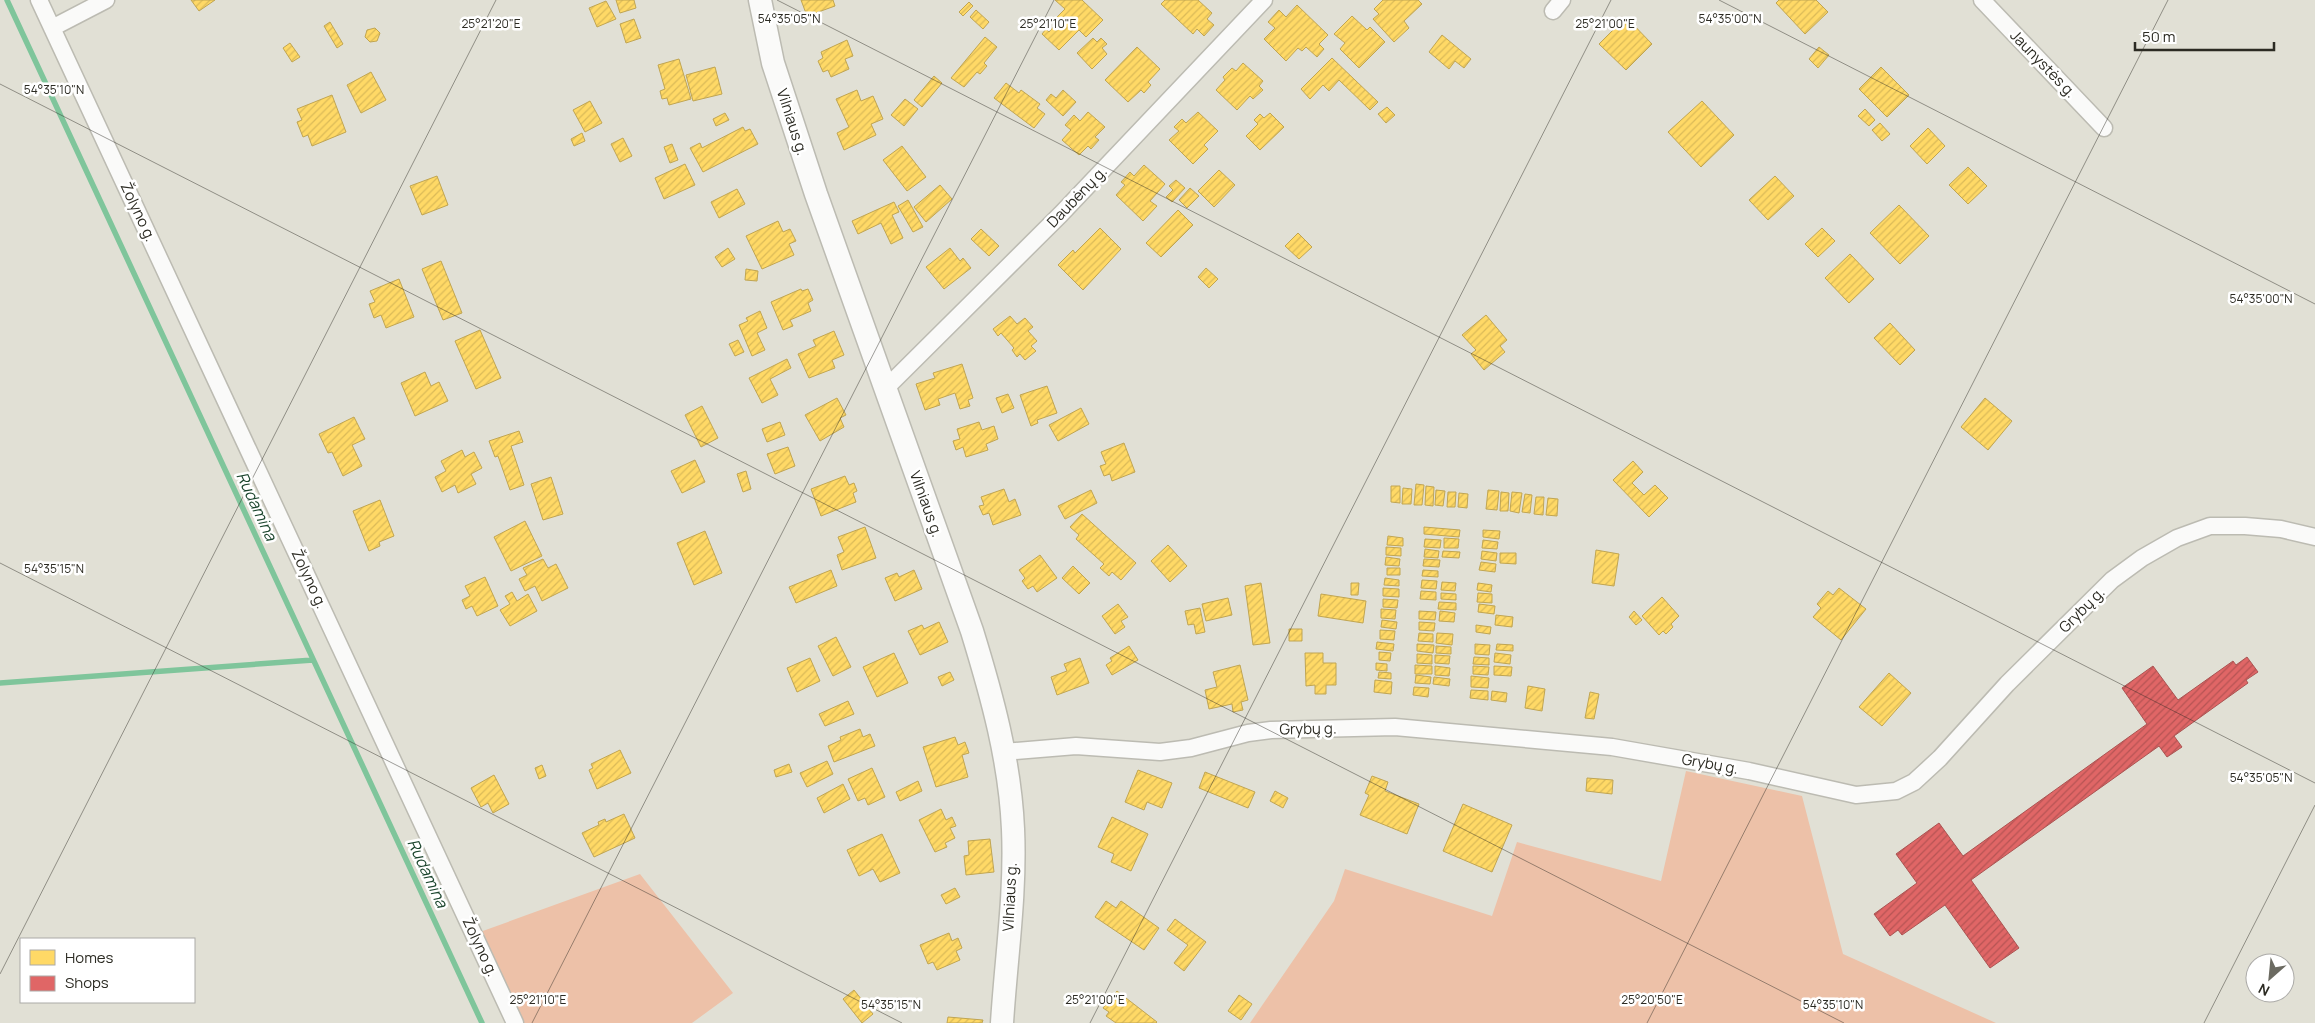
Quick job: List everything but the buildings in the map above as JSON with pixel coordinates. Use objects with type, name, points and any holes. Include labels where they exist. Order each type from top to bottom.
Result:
[{"type":"main road","name":"Vilniaus g.","points":[[760,0],[773,63],[816,194],[972,631],[992,695],[1004,752],[1013,829],[1011,898],[1002,1023]]},
{"type":"street","name":"Žolyno g.","points":[[38,0],[515,1023]]},
{"type":"street","points":[[52,28],[106,0]]},
{"type":"street","name":"Daubėnų g.","points":[[885,389],[1060,214],[1264,0]]},
{"type":"street","name":"Jaunystės g.","points":[[1982,0],[2104,128]]},
{"type":"street","name":"Grybų g.","points":[[1004,752],[1076,746],[1160,752],[1191,748],[1248,733],[1271,730],[1395,727],[1612,747],[1749,771],[1856,795],[1896,791],[1914,782],[1934,764],[2028,663],[2112,580],[2142,558],[2176,538],[2210,526],[2282,529],[2315,537]]},
{"type":"shaded area","points":[[1686,771],[1802,796],[1843,954],[1996,1023],[1250,1023],[1334,901],[1345,869],[1492,916],[1517,842],[1661,881]]},
{"type":"shaded area","points":[[640,874],[733,993],[692,1023],[522,1023],[480,932]]},
{"type":"waterway","name":"Rudamina","points":[[7,0],[482,1023]]},
{"type":"waterway","points":[[0,683],[313,660]]}]
